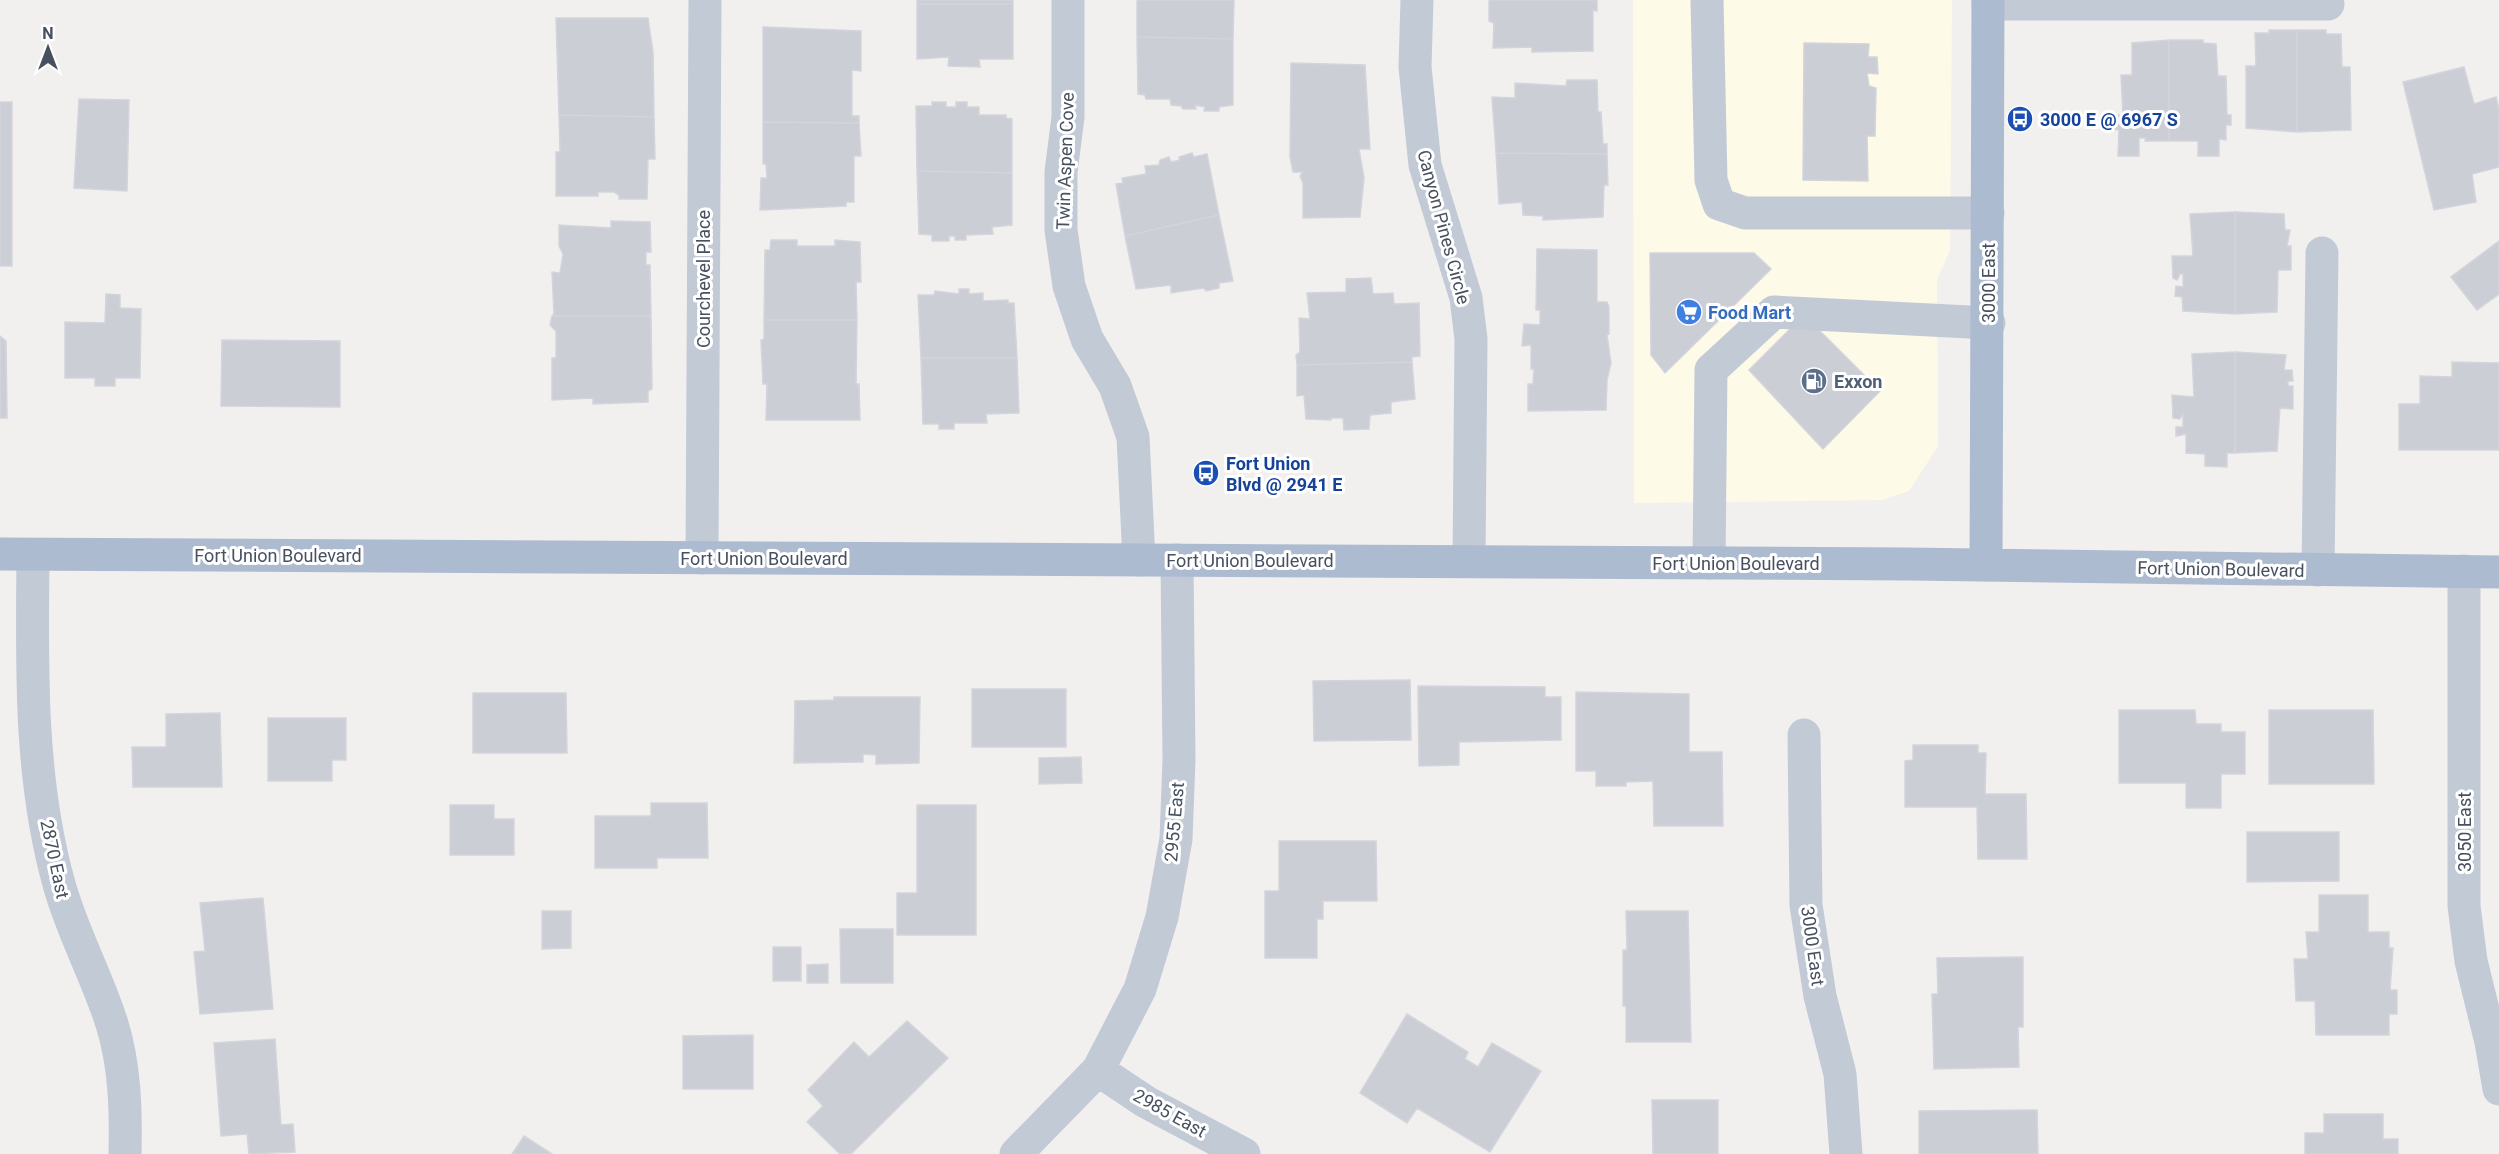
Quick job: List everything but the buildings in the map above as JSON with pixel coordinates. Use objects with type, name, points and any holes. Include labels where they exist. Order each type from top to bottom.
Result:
[{"type":"main road","name":"3000 East","points":[[1986,566],[1989,323],[1988,2]]},
{"type":"main road","name":"Fort Union Boulevard","points":[[0,554],[1469,561],[2499,572]]},
{"type":"street","name":"Courchevel Place","points":[[702,558],[705,0]]},
{"type":"street","name":"Twin Aspen Cove","points":[[1068,0],[1068,117],[1061,172],[1061,230],[1069,286],[1087,339],[1115,386],[1133,437],[1139,560]]},
{"type":"street","name":"Canyon Pines Circle","points":[[1417,0],[1415,67],[1425,165],[1466,298],[1471,339],[1469,561]]},
{"type":"street","points":[[1707,0],[1711,180],[1719,204],[1745,213],[1988,213]]},
{"type":"street","points":[[1988,2],[2328,4]]},
{"type":"street","points":[[2318,570],[2322,253]]},
{"type":"street","points":[[1709,563],[1711,370],[1774,312],[1989,323]]},
{"type":"street","name":"2870 East","points":[[33,555],[33,697],[39,779],[58,882],[76,938],[111,1022],[122,1064],[125,1154]]},
{"type":"street","name":"2955 East","points":[[1016,1154],[1098,1070],[1140,989],[1162,917],[1176,839],[1179,760],[1177,560]]},
{"type":"street","name":"3050 East","points":[[2464,571],[2464,906],[2470,961],[2491,1042],[2499,1089]]},
{"type":"street","name":"3000 East","points":[[1804,735],[1806,906],[1820,996],[1840,1074],[1845,1154]]},
{"type":"street","name":"2985 East","points":[[1098,1070],[1146,1102],[1244,1154]]},
{"type":"shaded area","points":[[1633,0],[1952,0],[1950,250],[1937,280],[1938,446],[1909,491],[1882,500],[1634,503]]},
{"type":"place","name":"3000 E @ 6967 S","points":[[2020,119]]},
{"type":"place","name":"Food Mart","points":[[1689,312]]},
{"type":"place","name":"Exxon","points":[[1814,381]]},
{"type":"place","name":"Fort Union Blvd @ 2941 E","points":[[1206,473]]}]
